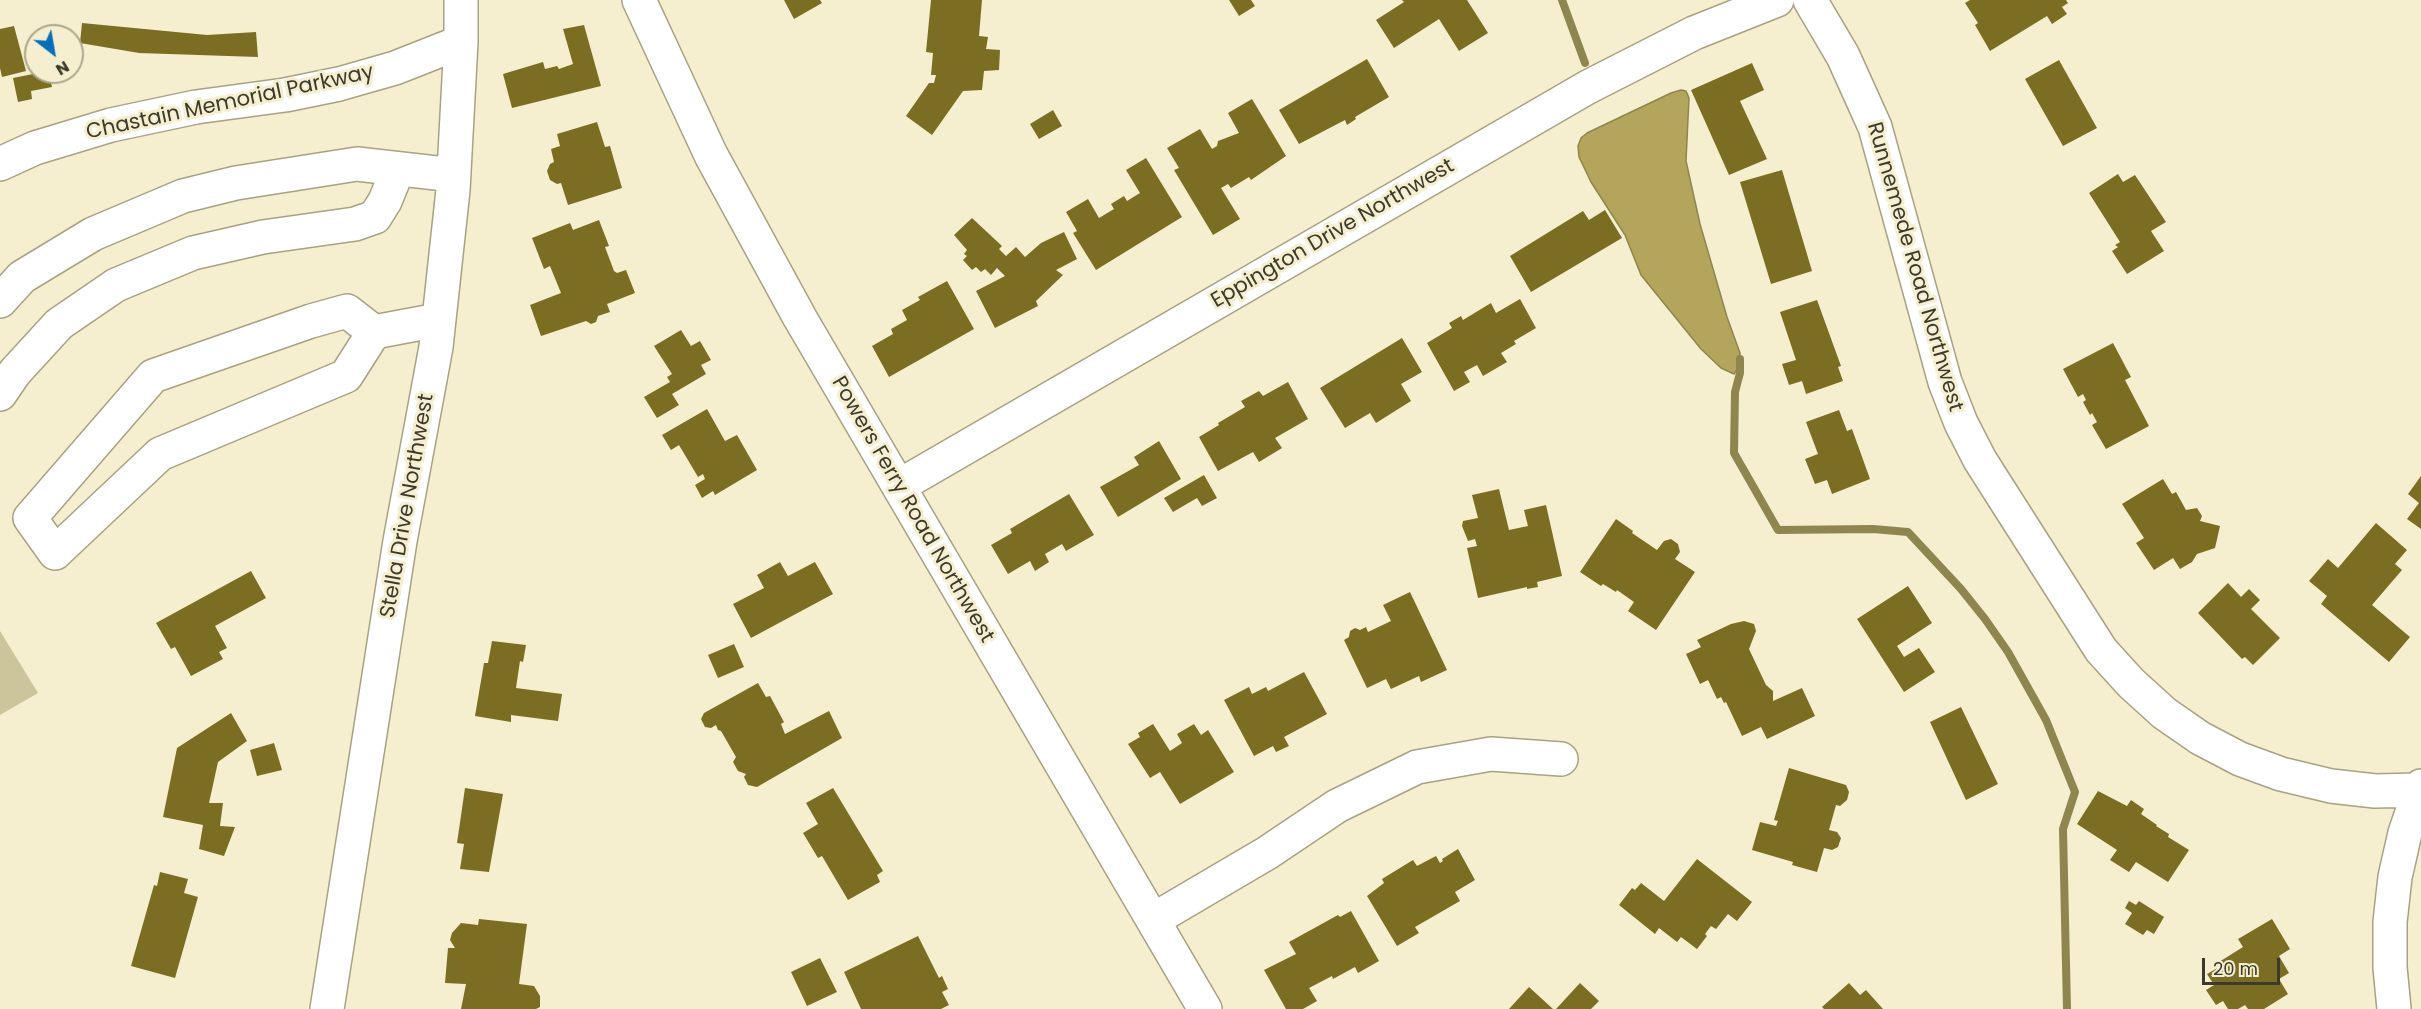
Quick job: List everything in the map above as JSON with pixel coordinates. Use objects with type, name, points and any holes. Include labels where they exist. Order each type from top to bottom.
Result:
[{"type":"street","name":"Stella Drive Northwest","points":[[327,1009],[400,541],[438,321],[454,175],[461,0]]},
{"type":"street","name":"Powers Ferry Road Northwest","points":[[639,0],[711,155],[800,318],[1205,1009]]},
{"type":"street","name":"Eppington Drive Northwest","points":[[898,486],[1588,87],[1694,33],[1778,0]]},
{"type":"street","name":"Runnemede Road Northwest","points":[[1810,0],[1843,56],[1875,127],[1945,382],[1961,423],[1980,460],[2101,650],[2131,683],[2164,713],[2200,738],[2240,759],[2281,774],[2331,786],[2375,791],[2420,788]]},
{"type":"street","name":"Chastain Memorial Parkway","points":[[0,164],[35,148],[111,125],[195,107],[285,95],[339,84],[395,68],[461,42]]},
{"type":"street","points":[[0,301],[22,277],[93,234],[183,196],[236,183],[357,165],[454,175]]},
{"type":"street","points":[[0,394],[15,372],[59,324],[116,285],[193,253],[263,237],[355,224],[375,217],[385,201],[398,169]]},
{"type":"street","points":[[374,332],[346,376],[160,454],[54,553],[30,518],[153,376],[311,321],[347,311],[374,332],[438,321]]},
{"type":"street","points":[[1154,920],[1267,853],[1337,806],[1417,767],[1491,754],[1561,759]]},
{"type":"street","points":[[2394,1009],[2390,967],[2390,922],[2395,877],[2405,833],[2420,788]]},
{"type":"shaded area","points":[[1681,90],[1686,91],[1689,98],[1686,161],[1700,224],[1740,353],[1740,366],[1734,374],[1721,368],[1701,349],[1641,275],[1625,235],[1591,182],[1579,157],[1578,146],[1581,138],[1587,133]]},
{"type":"shaded area","points":[[0,631],[38,693],[0,715]]},
{"type":"building","points":[[784,0],[820,0],[822,3],[794,19]]},
{"type":"building","points":[[931,0],[982,0],[979,36],[988,37],[986,49],[1000,50],[999,70],[984,71],[982,90],[963,91],[932,135],[906,116],[929,83],[934,83],[936,75],[931,75],[933,53],[926,52]]},
{"type":"building","points":[[1229,0],[1251,0],[1255,6],[1239,16]]},
{"type":"building","points":[[1402,0],[1467,0],[1488,33],[1459,51],[1439,19],[1394,48],[1376,20],[1404,2]]},
{"type":"building","points":[[1970,0],[2066,0],[2068,3],[2062,7],[2067,14],[2052,24],[2047,16],[1990,51],[1975,25],[1978,23],[1965,3]]},
{"type":"building","points":[[82,23],[207,35],[256,32],[258,57],[139,53],[84,44],[84,24]]},
{"type":"building","points":[[584,25],[601,86],[512,108],[503,74],[543,62],[545,69],[557,66],[559,69],[573,64],[563,29]]},
{"type":"building","points":[[14,26],[24,72],[2,77],[0,29]]},
{"type":"building","points":[[1367,59],[1389,97],[1355,117],[1356,119],[1347,125],[1345,120],[1299,144],[1279,110]]},
{"type":"building","points":[[2059,60],[2097,128],[2063,146],[2025,79]]},
{"type":"building","points":[[1752,63],[1764,90],[1740,101],[1767,159],[1729,175],[1691,90]]},
{"type":"building","points":[[24,76],[24,84],[51,84],[52,87],[31,91],[32,99],[18,102],[13,78]]},
{"type":"building","points":[[1252,99],[1286,156],[1251,180],[1249,177],[1231,188],[1228,184],[1221,188],[1240,219],[1213,235],[1174,170],[1179,168],[1167,148],[1200,129],[1212,149],[1217,146],[1218,141],[1239,133],[1228,113]]},
{"type":"building","points":[[1053,110],[1062,126],[1039,139],[1030,124]]},
{"type":"building","points":[[597,122],[605,147],[610,146],[622,188],[568,205],[561,183],[557,184],[550,180],[547,171],[550,164],[554,162],[551,149],[560,146],[557,134]]},
{"type":"building","points":[[1146,158],[1182,217],[1096,270],[1073,233],[1077,231],[1066,212],[1088,199],[1099,218],[1114,209],[1111,204],[1124,196],[1127,201],[1140,193],[1126,170]]},
{"type":"building","points":[[1782,170],[1812,271],[1771,284],[1740,182]]},
{"type":"building","points":[[2118,174],[2123,182],[2135,175],[2166,222],[2151,231],[2164,251],[2127,274],[2112,251],[2118,247],[2115,245],[2120,242],[2089,193]]},
{"type":"building","points":[[1605,210],[1622,238],[1531,292],[1510,256],[1583,211],[1589,220]]},
{"type":"building","points":[[972,218],[1002,246],[999,249],[1006,256],[1016,247],[1025,257],[1041,243],[1064,232],[1077,259],[1056,270],[1063,275],[1036,301],[1038,306],[995,328],[976,291],[1005,276],[997,268],[991,275],[985,269],[981,272],[976,267],[972,270],[963,260],[967,256],[964,254],[967,250],[954,235]]},
{"type":"building","points":[[599,220],[609,246],[605,247],[614,271],[617,273],[626,270],[635,293],[607,304],[610,312],[598,316],[596,322],[591,324],[586,321],[541,336],[530,305],[561,293],[550,266],[544,269],[532,238],[570,223],[573,230]]},
{"type":"building","points":[[947,281],[974,329],[889,377],[872,346],[893,334],[891,329],[907,320],[902,310],[920,300],[918,297]]},
{"type":"building","points":[[1520,299],[1536,328],[1514,341],[1516,344],[1501,353],[1507,362],[1483,376],[1477,365],[1464,372],[1470,382],[1454,391],[1427,343],[1452,328],[1449,323],[1461,316],[1463,320],[1491,303],[1496,313]]},
{"type":"building","points":[[1817,300],[1841,366],[1838,367],[1843,381],[1806,394],[1802,381],[1789,385],[1782,364],[1796,360],[1780,312]]},
{"type":"building","points":[[681,330],[691,346],[700,341],[711,360],[701,365],[706,374],[672,394],[679,405],[657,418],[644,397],[670,382],[667,377],[672,374],[654,346]]},
{"type":"building","points":[[1402,338],[1422,372],[1401,384],[1411,401],[1376,423],[1370,413],[1345,428],[1320,388]]},
{"type":"building","points":[[2113,343],[2131,377],[2125,380],[2149,426],[2106,449],[2092,425],[2097,422],[2083,402],[2086,400],[2083,394],[2078,397],[2063,369]]},
{"type":"building","points":[[1288,382],[1308,419],[1275,438],[1282,448],[1259,462],[1253,452],[1218,471],[1199,437],[1245,407],[1241,401],[1259,391],[1263,396]]},
{"type":"building","points":[[707,409],[725,441],[737,435],[757,470],[715,495],[713,491],[702,498],[695,485],[705,479],[703,474],[698,477],[679,445],[671,450],[662,435]]},
{"type":"building","points":[[1839,410],[1847,431],[1852,429],[1870,479],[1832,494],[1827,480],[1815,484],[1805,459],[1818,454],[1806,422]]},
{"type":"building","points":[[1159,441],[1181,479],[1118,517],[1100,487],[1139,465],[1134,457]]},
{"type":"building","points":[[1204,475],[1217,498],[1202,506],[1197,498],[1173,512],[1164,498]]},
{"type":"building","points":[[2421,476],[2421,529],[2407,519],[2419,503],[2408,494]]},
{"type":"building","points":[[2163,479],[2172,494],[2176,492],[2186,510],[2197,508],[2202,516],[2200,521],[2220,526],[2215,548],[2197,554],[2192,562],[2180,569],[2173,558],[2154,570],[2136,543],[2144,538],[2122,504]]},
{"type":"building","points":[[1499,489],[1509,530],[1528,526],[1524,510],[1546,505],[1562,576],[1537,582],[1538,587],[1527,589],[1527,587],[1478,598],[1467,548],[1477,546],[1475,539],[1468,541],[1462,526],[1463,521],[1478,518],[1472,495]]},
{"type":"building","points":[[1069,494],[1094,535],[1066,551],[1062,544],[1045,554],[1049,562],[1035,571],[1030,561],[1008,574],[991,545],[1012,533],[1010,529]]},
{"type":"building","points":[[1616,519],[1657,550],[1664,541],[1671,539],[1678,544],[1680,552],[1675,559],[1695,572],[1656,630],[1628,611],[1634,602],[1617,590],[1616,592],[1603,584],[1601,586],[1580,572]]},
{"type":"building","points":[[2376,523],[2407,550],[2395,564],[2402,570],[2372,605],[2410,637],[2389,662],[2321,604],[2327,596],[2309,581],[2328,559],[2338,568]]},
{"type":"building","points":[[780,562],[788,576],[815,562],[833,594],[751,638],[733,604],[764,588],[757,575]]},
{"type":"building","points":[[251,571],[266,598],[215,626],[227,648],[219,652],[223,659],[191,676],[175,647],[171,649],[156,623]]},
{"type":"building","points":[[2228,583],[2241,597],[2249,589],[2260,600],[2251,609],[2280,638],[2253,665],[2245,657],[2242,659],[2198,613]]},
{"type":"building","points":[[1908,586],[1932,623],[1897,646],[1904,657],[1919,648],[1935,672],[1904,692],[1857,619]]},
{"type":"building","points":[[1410,592],[1447,670],[1421,682],[1419,676],[1391,689],[1386,679],[1367,688],[1344,640],[1355,628],[1360,630],[1366,627],[1368,632],[1391,621],[1383,605]]},
{"type":"building","points":[[1744,621],[1754,624],[1756,631],[1749,649],[1766,685],[1773,691],[1773,701],[1802,688],[1815,716],[1767,739],[1761,727],[1742,736],[1726,702],[1724,703],[1721,697],[1717,699],[1708,680],[1700,684],[1686,654],[1701,647],[1697,640],[1731,624]]},
{"type":"building","points":[[492,641],[526,645],[523,662],[520,661],[516,688],[562,694],[558,721],[511,715],[511,722],[475,716],[484,663],[488,663]]},
{"type":"building","points":[[734,644],[744,667],[718,678],[708,655]]},
{"type":"building","points":[[1304,672],[1327,714],[1284,737],[1289,746],[1276,752],[1273,746],[1254,756],[1224,700],[1249,687],[1252,694],[1266,687],[1268,691]]},
{"type":"building","points":[[758,683],[766,697],[770,696],[784,722],[781,724],[785,734],[829,711],[842,738],[757,787],[748,785],[744,777],[746,774],[738,771],[733,762],[736,757],[721,731],[716,725],[711,728],[705,727],[701,719],[704,713]]},
{"type":"building","points":[[1961,707],[1998,784],[1966,800],[1930,722]]},
{"type":"building","points":[[231,713],[247,741],[218,762],[209,803],[223,803],[220,826],[235,827],[224,856],[199,849],[203,825],[163,817],[177,748]]},
{"type":"building","points":[[1153,724],[1170,751],[1182,743],[1177,734],[1194,724],[1201,735],[1208,730],[1234,772],[1180,804],[1160,772],[1150,778],[1128,744],[1140,737],[1138,733]]},
{"type":"building","points":[[274,743],[282,770],[257,776],[250,750]]},
{"type":"building","points":[[1789,768],[1846,785],[1849,792],[1847,800],[1840,806],[1836,805],[1829,830],[1837,832],[1841,838],[1838,847],[1832,850],[1824,848],[1817,872],[1752,850],[1760,822],[1776,826],[1778,821],[1774,820]]},
{"type":"building","points":[[465,788],[503,794],[489,872],[460,869],[464,844],[457,843]]},
{"type":"building","points":[[833,788],[883,871],[877,875],[880,882],[848,900],[822,856],[818,858],[803,833],[818,824],[806,803]]},
{"type":"building","points":[[2098,791],[2127,806],[2131,800],[2144,809],[2141,814],[2169,834],[2168,837],[2189,850],[2168,882],[2136,862],[2129,872],[2110,860],[2117,850],[2077,824]]},
{"type":"building","points":[[1458,849],[1475,880],[1455,892],[1460,901],[1415,927],[1419,933],[1397,946],[1367,896],[1384,883],[1382,879],[1413,860],[1417,866],[1436,856],[1440,863],[1442,859]]},
{"type":"building","points":[[1697,859],[1752,902],[1737,921],[1728,914],[1716,929],[1711,926],[1697,949],[1681,937],[1677,942],[1659,928],[1655,934],[1619,905],[1632,888],[1635,890],[1641,883],[1664,901]]},
{"type":"building","points":[[160,872],[188,879],[184,893],[198,897],[175,978],[131,966],[154,885],[157,886]]},
{"type":"building","points":[[2129,901],[2136,905],[2139,901],[2164,917],[2154,934],[2147,930],[2143,935],[2125,924],[2132,913],[2125,908]]},
{"type":"building","points":[[1351,911],[1379,961],[1358,973],[1355,967],[1333,979],[1332,976],[1309,988],[1317,1001],[1303,1009],[1286,1009],[1264,970],[1296,954],[1289,942],[1338,915],[1340,917]]},
{"type":"building","points":[[479,919],[527,924],[519,984],[534,986],[540,996],[540,1007],[536,1009],[461,1009],[466,984],[445,983],[448,948],[455,948],[450,940],[452,933],[461,923],[478,925]]},
{"type":"building","points":[[2272,919],[2290,949],[2279,956],[2289,973],[2279,979],[2288,994],[2264,1009],[2248,1009],[2245,1005],[2238,1009],[2228,1009],[2223,1001],[2216,1005],[2206,990],[2214,985],[2207,974],[2221,966],[2219,962],[2243,947],[2238,939]]},
{"type":"building","points":[[918,936],[939,978],[942,976],[948,989],[942,992],[949,1005],[941,1009],[861,1009],[844,972]]},
{"type":"building","points":[[820,958],[837,992],[807,1006],[791,972]]},
{"type":"building","points":[[1580,983],[1599,1001],[1591,1009],[1556,1009]]},
{"type":"building","points":[[1849,983],[1860,995],[1866,990],[1883,1009],[1824,1009],[1822,1007]]},
{"type":"building","points":[[1529,987],[1553,1009],[1509,1009]]},
{"type":"waterway","points":[[1562,0],[1585,63]]},
{"type":"waterway","points":[[1740,359],[1740,373],[1735,392],[1734,453],[1778,530],[1873,529],[1908,532],[1961,589],[1985,619],[2008,652],[2046,720],[2075,792],[2063,829],[2067,1009]]}]
